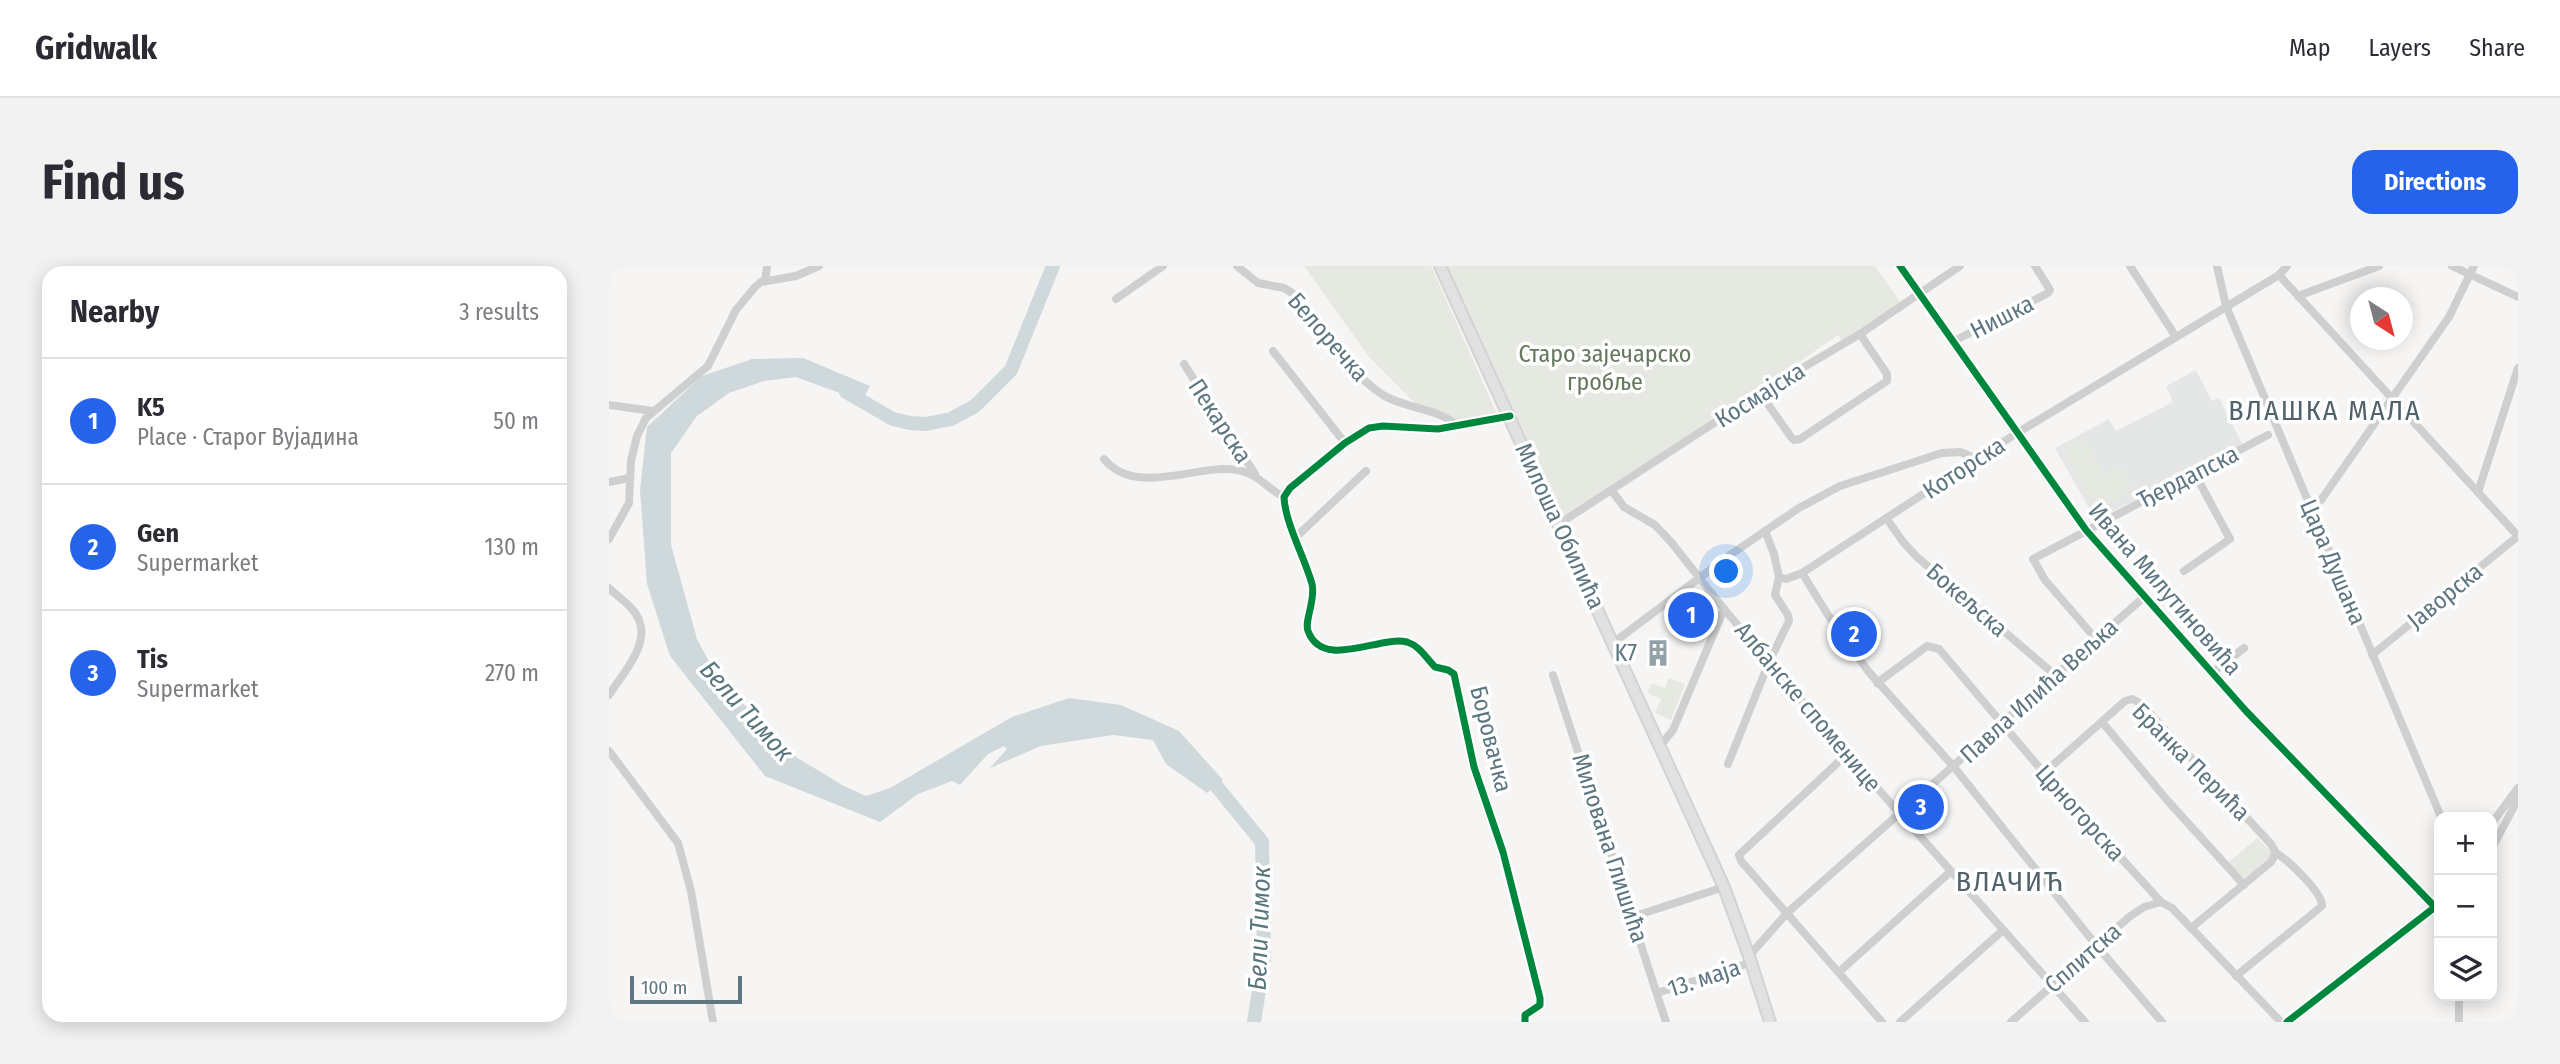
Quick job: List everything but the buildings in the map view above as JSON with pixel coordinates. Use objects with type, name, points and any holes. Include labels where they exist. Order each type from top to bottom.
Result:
[{"type":"main road","name":"Милоша Обилића","points":[[1440,266],[1724,887],[1751,959],[1770,1022]]},
{"type":"street","points":[[765,281],[767,266]]},
{"type":"street","points":[[609,539],[629,503],[629,478],[637,436],[646,418],[708,366],[736,310],[755,287],[765,281],[796,276],[819,266]]},
{"type":"street","points":[[1116,299],[1163,266]]},
{"type":"street","name":"Белоречка","points":[[1237,266],[1258,283],[1284,288],[1292,293],[1339,354],[1369,384],[1395,402],[1446,419],[1458,426]]},
{"type":"street","name":"Ивана Милутиновића","points":[[1901,266],[2085,530],[2211,673],[2434,902]]},
{"type":"street","name":"Космајска","points":[[1559,524],[1760,393],[1860,334],[1960,266]]},
{"type":"street","name":"Нишка","points":[[1954,341],[2044,296],[2050,290],[2035,266]]},
{"type":"street","points":[[2130,266],[2176,337]]},
{"type":"street","name":"Цара Душана","points":[[2217,266],[2226,306],[2439,812]]},
{"type":"street","name":"Которска","points":[[1779,578],[1790,578],[1802,573],[2017,433],[2279,275],[2287,266]]},
{"type":"street","points":[[2298,296],[2379,266]]},
{"type":"street","points":[[2452,266],[2472,270],[2518,297]]},
{"type":"street","points":[[2310,510],[2321,500],[2449,317],[2472,270]]},
{"type":"street","points":[[2279,275],[2518,536]]},
{"type":"street","points":[[1760,393],[1790,437],[1794,440],[1800,439],[1886,383],[1888,378],[1860,334]]},
{"type":"street","points":[[1273,351],[1345,443]]},
{"type":"street","name":"Пекарска","points":[[1184,365],[1256,477]]},
{"type":"street","points":[[2479,492],[2518,368]]},
{"type":"street","points":[[609,405],[653,411]]},
{"type":"street","points":[[1104,459],[1115,470],[1154,478],[1220,468],[1238,470],[1256,477],[1284,497],[1290,488],[1345,443],[1374,427],[1438,429],[1510,416]]},
{"type":"street","name":"Ђердапска","points":[[2096,639],[2045,580],[2033,559],[2268,435]]},
{"type":"street","points":[[1613,643],[1765,531],[1822,495],[1850,482],[1948,452],[1967,454],[1978,459]]},
{"type":"street","points":[[1296,537],[1366,471]]},
{"type":"street","points":[[2184,571],[2230,540],[2195,474]]},
{"type":"street","points":[[609,482],[629,478]]},
{"type":"street","name":"Албанске споменице","points":[[1612,491],[1630,511],[1662,531],[1847,754],[2002,932],[2085,1022]]},
{"type":"street","name":"Боровачка","points":[[1284,497],[1312,585],[1313,603],[1307,625],[1316,642],[1339,651],[1397,641],[1409,643],[1424,653],[1434,667],[1454,674],[1474,766],[1503,852],[1540,998],[1540,1005],[1525,1015],[1525,1022]]},
{"type":"street","name":"Бокељска","points":[[1886,518],[1917,557],[2055,675]]},
{"type":"street","points":[[1728,764],[1769,662],[1789,621],[1775,595],[1779,578],[1773,548],[1765,531]]},
{"type":"street","name":"Јаворска","points":[[2372,656],[2518,536]]},
{"type":"street","points":[[1802,573],[1839,631],[1877,683],[1954,767],[2096,945],[2162,1022]]},
{"type":"street","points":[[609,588],[633,610],[640,621],[642,632],[639,646],[609,695]]},
{"type":"street","name":"Павла Илића Вељка","points":[[1751,959],[1787,913],[2144,597]]},
{"type":"street","points":[[1660,746],[1673,730],[1724,609]]},
{"type":"street","name":"Црногорска","points":[[1877,683],[1927,646],[1935,646],[2044,773],[2161,902],[2172,908],[2281,1022]]},
{"type":"street","points":[[2211,673],[2244,648]]},
{"type":"street","name":"Милована Глишића","points":[[1553,675],[1666,1022]]},
{"type":"street","name":"Бранка Перића","points":[[2044,773],[2127,700],[2140,703],[2271,844],[2276,853],[2288,861],[2321,898],[2322,906],[2236,976]]},
{"type":"street","name":"Бранка Перића","points":[[2102,722],[2167,800],[2244,885]]},
{"type":"street","points":[[609,751],[678,843],[691,891],[713,1022]]},
{"type":"street","points":[[1847,754],[1741,850],[1739,855],[1741,861],[1882,1022]]},
{"type":"street","points":[[2497,816],[2518,788]]},
{"type":"street","points":[[2497,839],[2518,799]]},
{"type":"street","points":[[2191,928],[2271,862],[2276,853]]},
{"type":"street","points":[[1839,972],[1950,872]]},
{"type":"street","points":[[1632,917],[1724,887]]},
{"type":"street","name":"Сплитска","points":[[2011,1022],[2051,984],[2138,911],[2161,902]]},
{"type":"street","points":[[2287,1022],[2434,909]]},
{"type":"street","points":[[1900,1022],[2002,932]]},
{"type":"street","name":"13. маја","points":[[1657,993],[1751,959]]},
{"type":"street","points":[[2459,1001],[2459,1022]]},
{"type":"shaded area","points":[[2196,370],[2212,401],[2219,398],[2243,445],[2096,520],[2055,448],[2109,419],[2116,431],[2173,402],[2166,386]]},
{"type":"green space","points":[[1304,266],[1431,266],[1497,414],[1460,422],[1415,403],[1369,357]]},
{"type":"green space","name":"Старо зајечарско гробље","points":[[1447,266],[1875,266],[1901,303],[1842,341],[1838,335],[1769,383],[1564,516],[1560,516]]},
{"type":"green space","points":[[2083,437],[2102,474],[2121,465],[2134,491],[2094,512],[2061,448]]},
{"type":"green space","points":[[1669,678],[1685,684],[1671,720],[1655,713],[1661,699],[1647,693],[1652,683],[1665,688]]},
{"type":"green space","points":[[2257,838],[2271,852],[2271,856],[2248,877],[2243,878],[2228,863]]},
{"type":"water","points":[[803,358],[870,386],[861,403],[796,377],[764,381],[729,393],[697,416],[671,453],[671,545],[697,639],[714,671],[786,751],[866,796],[890,788],[1012,717],[1069,698],[1121,705],[1179,731],[1223,780],[1207,793],[1166,764],[1153,740],[1113,735],[1041,746],[990,768],[1007,749],[1004,746],[988,754],[960,785],[952,781],[918,794],[880,822],[765,776],[670,656],[647,584],[640,490],[647,427],[702,376],[752,359]]},
{"type":"waterway","name":"Бели Тимок","points":[[846,392],[893,419],[910,423],[926,424],[951,419],[975,406],[1011,370],[1053,266]]},
{"type":"waterway","name":"Бели Тимок","points":[[1204,771],[1262,842],[1264,959],[1254,1022]]},
{"type":"cycle path","points":[[1900,266],[2086,530],[2246,711],[2435,907],[2287,1022]]},
{"type":"cycle path","points":[[1510,416],[1438,429],[1383,426],[1369,428],[1345,443],[1290,488],[1284,497],[1288,518],[1312,584],[1313,597],[1307,627],[1315,643],[1326,649],[1339,650],[1396,641],[1407,642],[1419,649],[1435,667],[1454,674],[1474,767],[1503,852],[1540,998],[1540,1005],[1525,1015],[1525,1022]]},
{"type":"place","name":"K5","points":[[1691,615]]},
{"type":"place","name":"Gen","points":[[1854,634]]},
{"type":"place","name":"K7","points":[[1658,653]]},
{"type":"place","name":"Tis","points":[[1921,807]]},
{"type":"district","name":"ВЛАШКА МАЛА","points":[[2325,410]]},
{"type":"district","name":"ВЛАЧИЋ","points":[[2010,881]]}]
